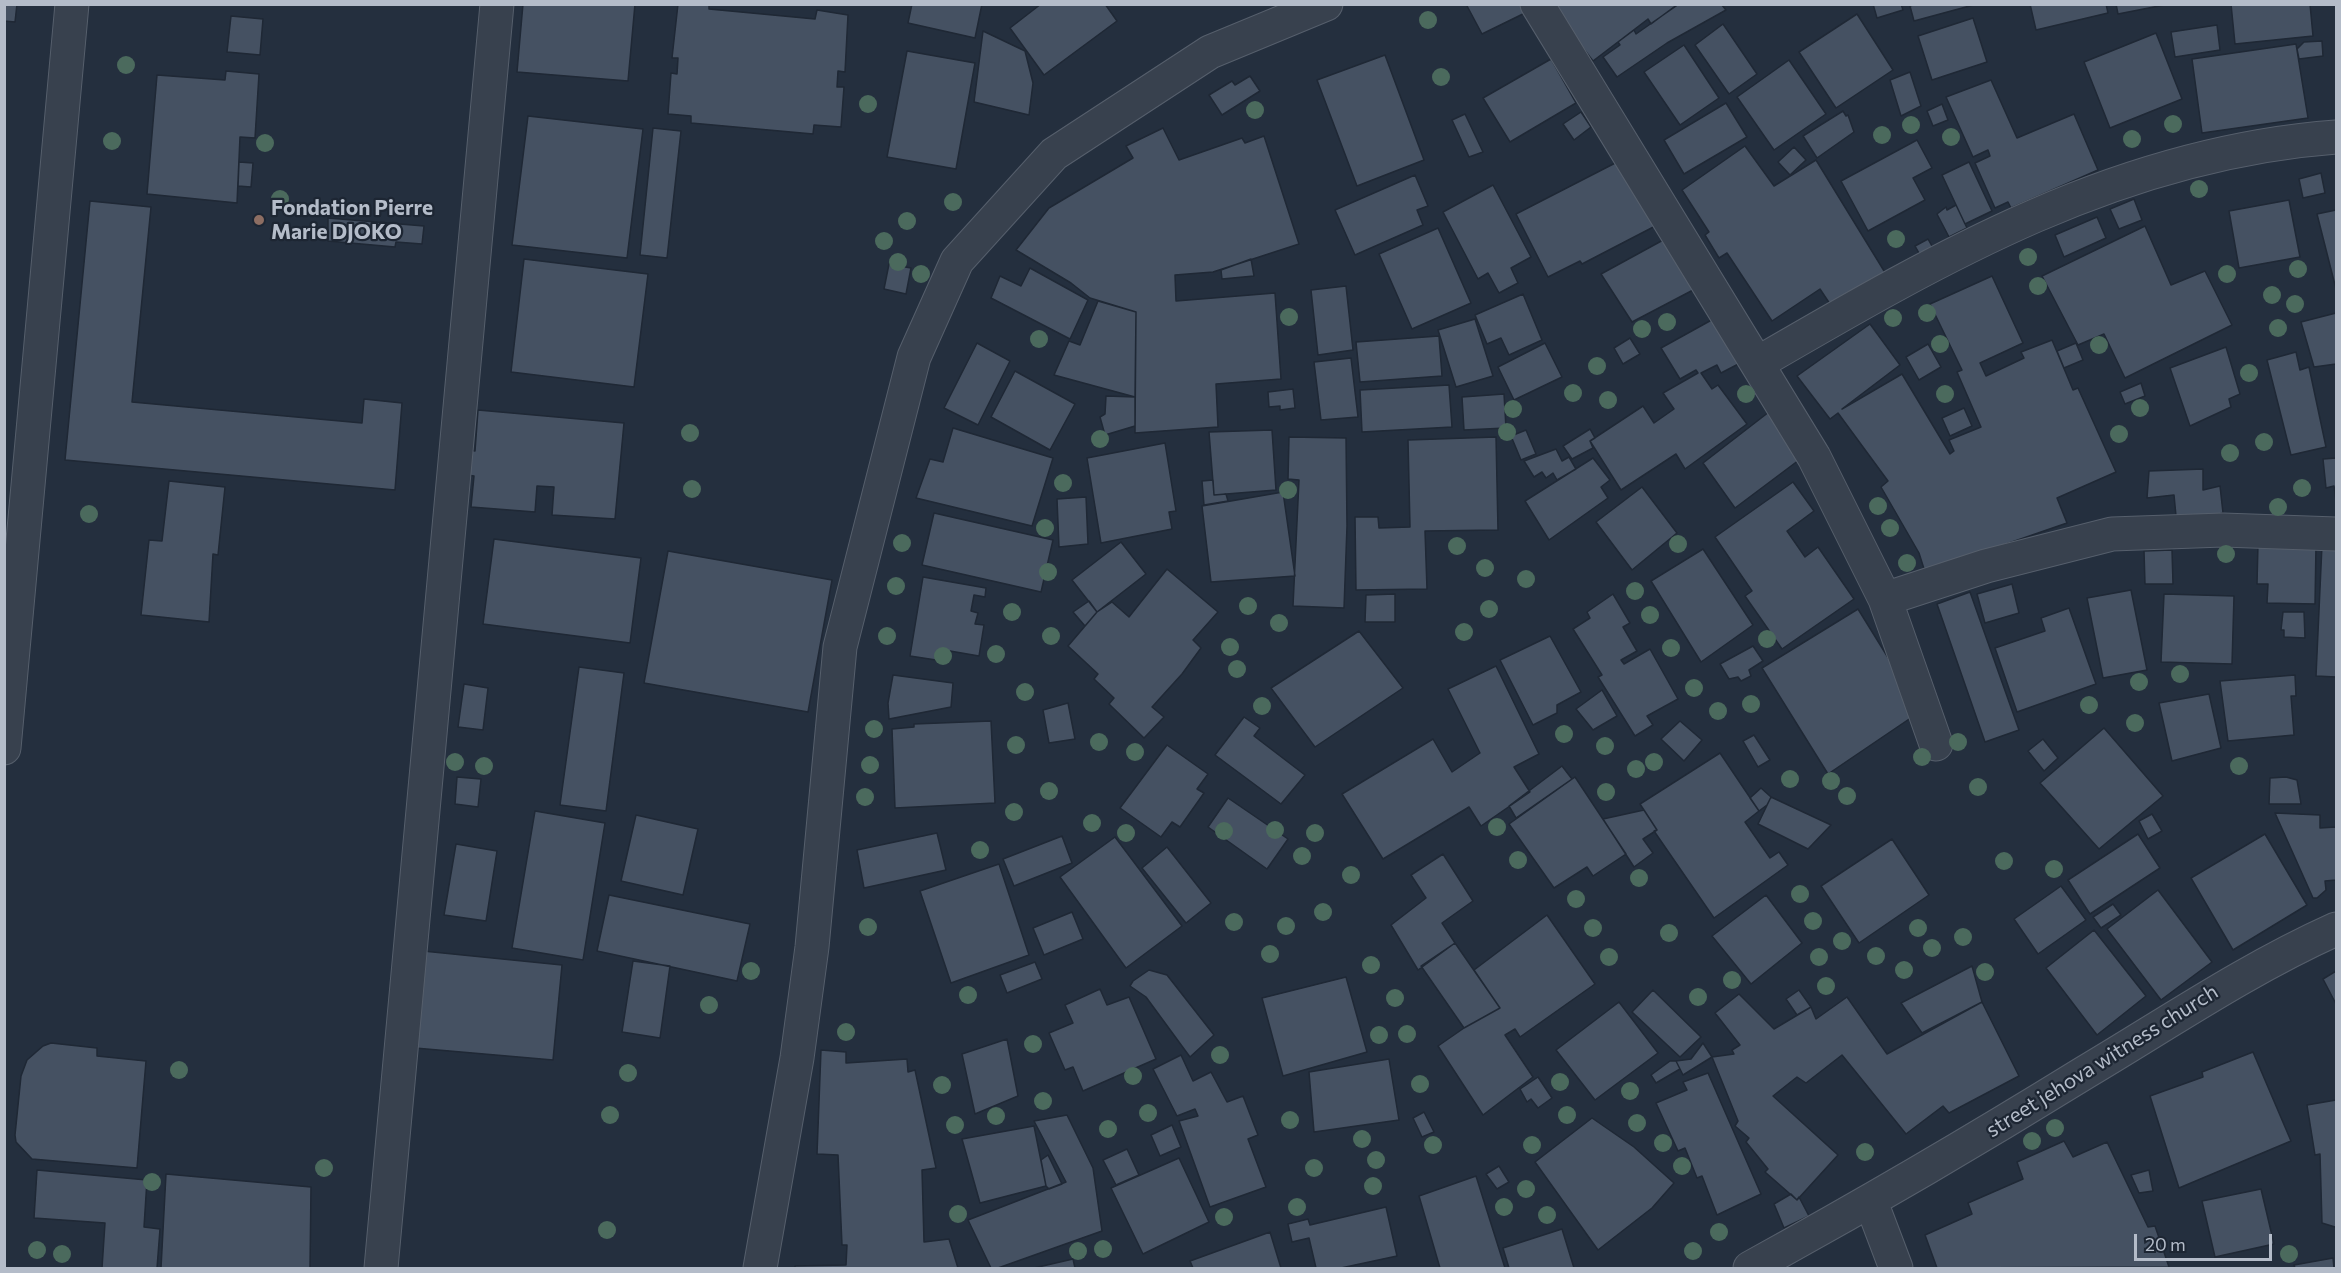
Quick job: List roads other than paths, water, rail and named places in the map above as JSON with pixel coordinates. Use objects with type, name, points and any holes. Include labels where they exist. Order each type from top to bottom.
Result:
[{"type":"street","points":[[4,748],[72,4]]},
{"type":"street","points":[[381,1269],[496,4]]},
{"type":"street","points":[[760,1269],[797,1058],[812,947],[840,647],[914,357],[952,271],[957,261],[1054,154],[1210,52],[1326,4]]},
{"type":"street","points":[[1537,4],[1814,457],[1885,599],[1936,744]]},
{"type":"street","points":[[1758,363],[1919,270],[2070,199],[2195,158],[2337,137]]},
{"type":"street","points":[[1885,599],[1986,566],[2112,534],[2223,530],[2337,534]]},
{"type":"street","name":"street jehova witness church","points":[[1750,1269],[1871,1202],[2207,995],[2284,952],[2337,929]]},
{"type":"street","points":[[1871,1202],[1896,1269]]},
{"type":"place","name":"Fondation Pierre Marie DJOKO","points":[[259,220]]}]
